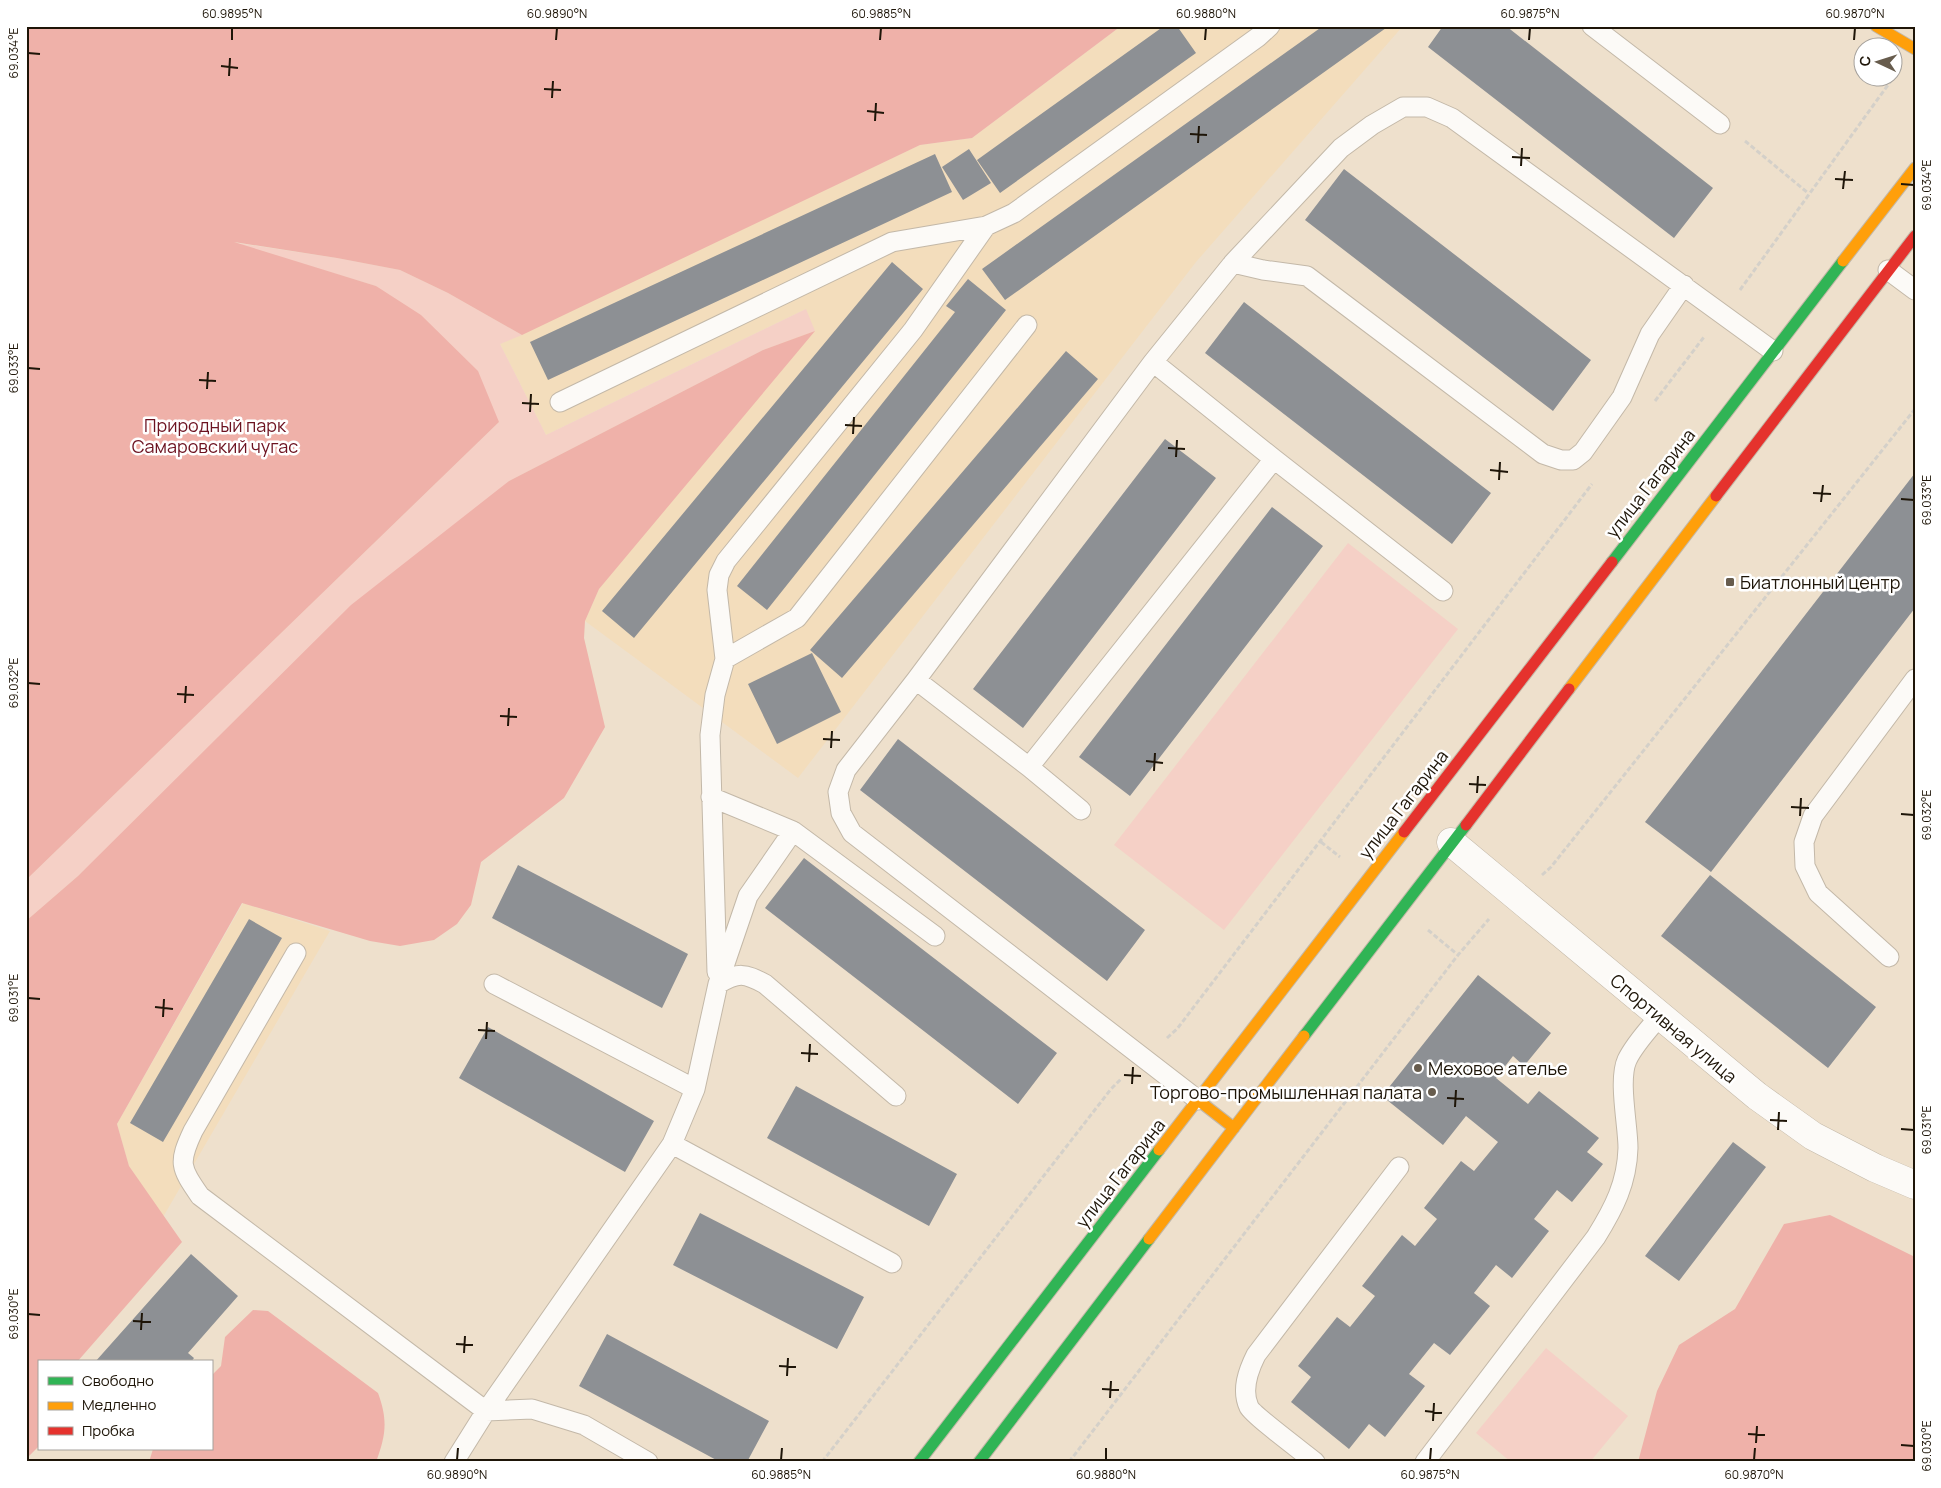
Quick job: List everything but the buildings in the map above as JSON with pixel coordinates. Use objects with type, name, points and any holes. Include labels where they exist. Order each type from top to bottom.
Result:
[{"type":"main road","points":[[1876,26],[1915,49]]},
{"type":"main road","name":"улица Гагарина","points":[[919,1462],[1198,1100],[1420,818],[1776,354],[1855,244],[1915,168]]},
{"type":"main road","points":[[979,1462],[1234,1128],[1448,840],[1885,267],[1915,236]]},
{"type":"main road","points":[[1855,244],[1868,254]]},
{"type":"main road","points":[[1198,1100],[1234,1128]]},
{"type":"street","name":"Спортивная улица","points":[[1448,840],[1659,1017],[1757,1096],[1814,1136],[1875,1168],[1915,1185]]},
{"type":"lane","points":[[560,402],[892,242],[986,226],[1014,213],[1258,37],[1270,26]]},
{"type":"lane","points":[[1592,26],[1720,124]]},
{"type":"lane","points":[[1198,1100],[852,833],[841,813],[838,792],[846,770],[916,680],[1153,362],[1233,263],[1341,148],[1372,125],[1403,107],[1427,108],[1452,118],[1684,285],[1776,354]]},
{"type":"lane","points":[[718,984],[710,735],[715,695],[725,658],[717,590],[719,575],[726,561],[913,330],[986,226]]},
{"type":"lane","points":[[1233,263],[1263,270],[1307,276],[1543,454],[1561,460],[1573,460],[1583,452],[1622,397],[1650,334],[1684,285]]},
{"type":"lane","points":[[1885,267],[1915,290]]},
{"type":"lane","points":[[725,658],[797,618],[1027,325]]},
{"type":"lane","points":[[1153,362],[1443,590]]},
{"type":"lane","points":[[1029,767],[1274,459]]},
{"type":"lane","points":[[1889,957],[1818,892],[1805,866],[1804,842],[1812,816],[1915,679]]},
{"type":"lane","points":[[916,680],[1029,767],[1081,810]]},
{"type":"lane","points":[[711,797],[793,831],[935,936]]},
{"type":"lane","points":[[454,1462],[486,1411],[672,1144],[696,1089],[718,984],[748,896],[793,831]]},
{"type":"lane","points":[[296,953],[194,1131],[184,1151],[184,1173],[200,1196],[486,1411],[532,1410],[584,1425],[648,1462]]},
{"type":"lane","points":[[718,984],[734,975],[748,975],[765,984],[896,1096]]},
{"type":"lane","points":[[494,984],[696,1089]]},
{"type":"lane","points":[[1425,1462],[1596,1237],[1615,1205],[1626,1177],[1628,1148],[1623,1076],[1627,1060],[1659,1017]]},
{"type":"lane","points":[[672,1144],[892,1263]]},
{"type":"lane","points":[[1315,1462],[1249,1408],[1245,1392],[1249,1370],[1256,1355],[1399,1167]]},
{"type":"path","points":[[1650,408],[1722,314],[1886,88]]},
{"type":"path","points":[[1754,148],[1808,193]]},
{"type":"path","points":[[1551,867],[1915,409]]},
{"type":"path","points":[[822,1462],[1111,1089],[1177,1029],[1596,479]]},
{"type":"path","points":[[1069,1462],[1458,955]]},
{"type":"shaded area","points":[[1121,26],[1403,26],[1196,262],[798,778],[585,621],[599,589],[806,309],[546,435],[500,344],[920,145],[972,138]]},
{"type":"shaded area","points":[[230,242],[337,258],[400,270],[448,293],[522,335],[500,344],[546,435],[806,309],[815,331],[763,350],[509,481],[78,876],[26,921],[26,880],[499,422],[376,286]]},
{"type":"shaded area","points":[[1348,543],[1458,629],[1224,930],[1114,845]]},
{"type":"shaded area","points":[[243,903],[330,931],[163,1217],[129,1166],[117,1124]]},
{"type":"shaded area","points":[[1546,1348],[1628,1416],[1590,1462],[1511,1462],[1476,1433]]},
{"type":"green space","name":"Природный парк Самаровский чугас","points":[[26,26],[1121,26],[972,138],[920,145],[522,335],[448,293],[400,270],[234,242],[376,286],[421,315],[478,371],[499,422],[26,880]]},
{"type":"green space","points":[[815,331],[599,589],[585,621],[584,638],[605,727],[564,798],[481,862],[471,905],[457,924],[434,940],[400,946],[370,941],[242,903],[117,1124],[129,1166],[182,1242],[79,1360],[38,1360],[38,1447],[26,1459],[26,921],[78,876],[351,605],[509,481],[763,350]]},
{"type":"green space","points":[[1830,1215],[1915,1257],[1915,1462],[1638,1462],[1657,1391],[1679,1345],[1735,1309],[1784,1224]]},
{"type":"green space","points":[[253,1310],[268,1311],[378,1393],[383,1411],[384,1435],[376,1462],[149,1462],[153,1450],[212,1450],[212,1375],[221,1366],[225,1337]]},
{"type":"traffic: fast","points":[[1612,562],[1843,261]]},
{"type":"traffic: fast","points":[[1304,1036],[1466,825]]},
{"type":"traffic: fast","points":[[919,1462],[1159,1150]]},
{"type":"traffic: fast","points":[[979,1462],[1149,1239]]},
{"type":"traffic: slow","points":[[1876,26],[1915,49]]},
{"type":"traffic: slow","points":[[1843,261],[1915,168]]},
{"type":"traffic: slow","points":[[1569,689],[1716,496]]},
{"type":"traffic: slow","points":[[1159,1150],[1404,832]]},
{"type":"traffic: slow","points":[[1149,1239],[1304,1036]]},
{"type":"traffic: slow","points":[[1198,1100],[1234,1128]]},
{"type":"traffic: jam","points":[[1716,496],[1915,236]]},
{"type":"traffic: jam","points":[[1404,832],[1612,562]]},
{"type":"traffic: jam","points":[[1466,825],[1569,689]]},
{"type":"place","name":"Биатлонный центр","points":[[1730,582]]},
{"type":"place","name":"Меховое ателье","points":[[1418,1068]]},
{"type":"place","name":"Торгово-промышленная палата","points":[[1432,1092]]}]
